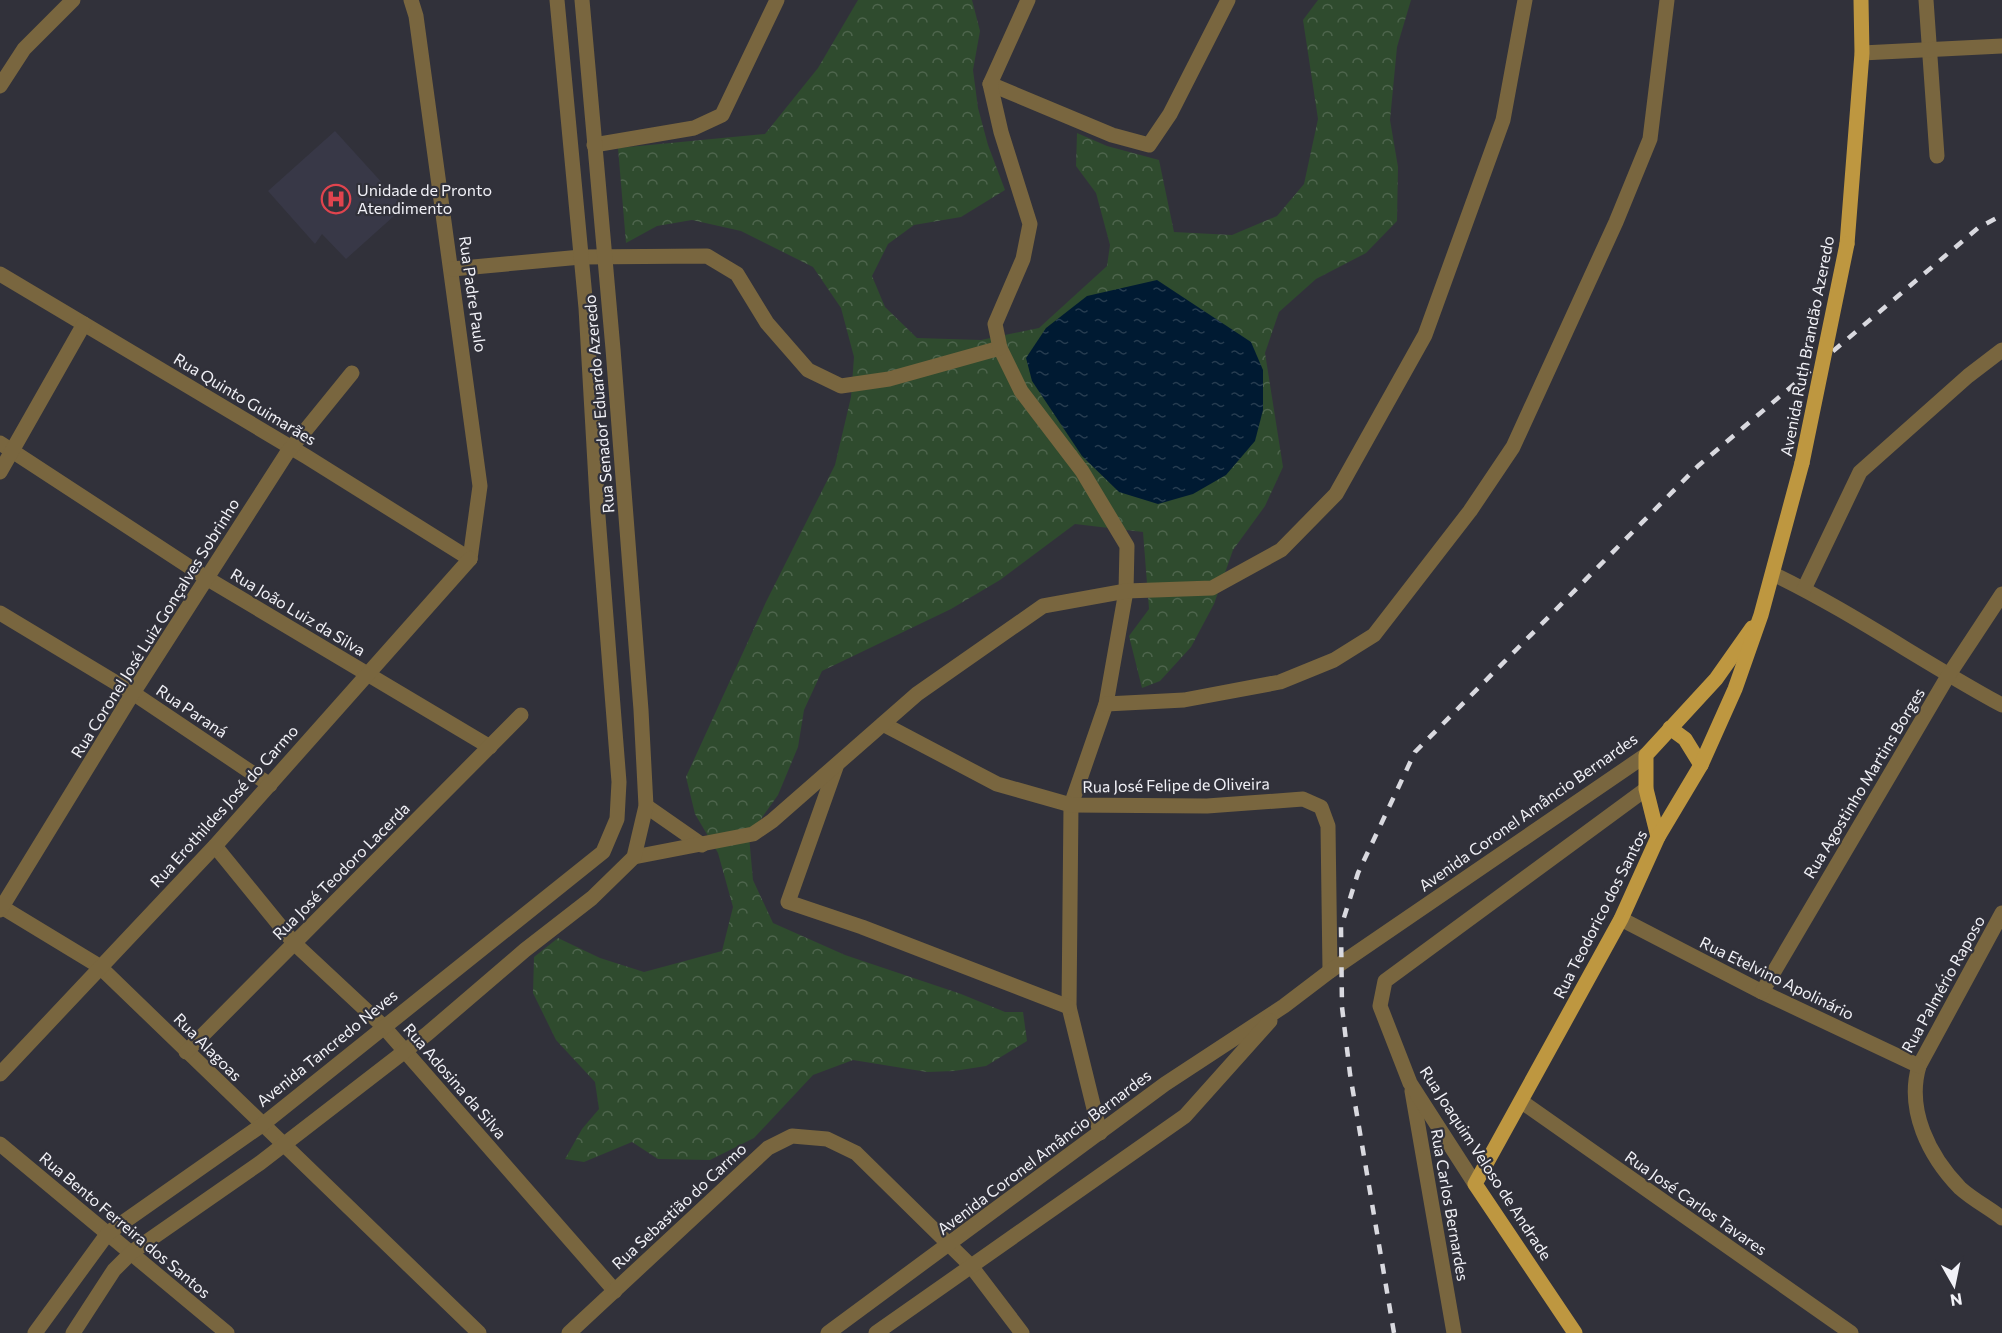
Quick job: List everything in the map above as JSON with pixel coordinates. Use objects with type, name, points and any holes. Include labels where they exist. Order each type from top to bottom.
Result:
[{"type":"main road","name":"Avenida Ruth Brandão Azeredo","points":[[1736,689],[1761,615],[1802,464],[1847,244],[1862,53],[1861,0]]},
{"type":"main road","name":"Avenida Coronel Amâncio Bernardes","points":[[1646,755],[1716,679],[1761,615]]},
{"type":"main road","name":"Rua Teodorico dos Santos","points":[[1475,1184],[1621,920],[1658,837],[1701,765],[1736,689]]},
{"type":"main road","points":[[1670,728],[1685,739],[1701,765]]},
{"type":"main road","points":[[1646,755],[1646,789],[1658,837]]},
{"type":"main road","name":"Rua Joaquim Veloso de Andrade","points":[[1475,1184],[1575,1333]]},
{"type":"street","points":[[0,86],[24,49],[73,0]]},
{"type":"street","name":"Rua Padre Paulo","points":[[411,0],[416,16],[452,269],[480,486],[470,559]]},
{"type":"street","name":"Rua Senador Eduardo Azeredo","points":[[557,0],[581,257],[619,782]]},
{"type":"street","name":"Rua Senador Eduardo Azeredo","points":[[582,0],[605,256],[646,806]]},
{"type":"street","points":[[594,145],[693,128],[722,115],[777,0]]},
{"type":"street","points":[[1028,0],[990,84],[1001,132],[1030,224],[1023,259],[995,324],[1000,348],[1021,392],[1082,471],[1126,546],[1126,591],[1106,704],[1071,805],[1069,1006],[1100,1133]]},
{"type":"street","points":[[990,84],[1112,135],[1149,145],[1170,114],[1228,0]]},
{"type":"street","points":[[634,857],[753,834],[917,694],[1043,606],[1126,591],[1212,588],[1281,550],[1336,494],[1425,335],[1503,120],[1525,0]]},
{"type":"street","points":[[1106,704],[1184,700],[1280,682],[1334,660],[1374,635],[1470,511],[1513,447],[1616,222],[1650,139],[1667,0]]},
{"type":"street","points":[[1926,0],[1937,156]]},
{"type":"street","points":[[1862,53],[2002,46]]},
{"type":"street","points":[[452,269],[581,257],[707,256],[737,274],[767,323],[808,370],[841,386],[889,379],[1000,348]]},
{"type":"street","name":"Rua Quinto Guimarães","points":[[0,274],[291,448],[470,559]]},
{"type":"street","points":[[0,472],[7,447],[84,324]]},
{"type":"street","points":[[1804,589],[1860,472],[1968,376],[2002,350]]},
{"type":"street","name":"Rua Coronel José Luiz Gonçalves Sobrinho","points":[[1,907],[133,693],[291,448],[352,373]]},
{"type":"street","name":"Rua João Luiz da Silva","points":[[7,447],[208,579],[490,747]]},
{"type":"street","name":"Rua Erothildes José do Carmo","points":[[0,1074],[99,966],[215,846],[470,559]]},
{"type":"street","points":[[1773,574],[1804,589],[1948,676],[2002,705]]},
{"type":"street","name":"Rua Agostinho Martins Borges","points":[[1762,992],[1948,676],[2002,594]]},
{"type":"street","name":"Rua Paraná","points":[[0,613],[133,693],[270,785]]},
{"type":"street","name":"Rua José Teodoro Lacerda","points":[[186,1052],[521,715]]},
{"type":"street","name":"Rua José Felipe de Oliveira","points":[[883,724],[996,784],[1071,805],[1207,806],[1303,799],[1321,807],[1328,826],[1330,971]]},
{"type":"street","name":"Avenida Coronel Amâncio Bernardes","points":[[828,1333],[1165,1084],[1284,1006],[1330,971],[1646,755]]},
{"type":"street","points":[[837,764],[788,902],[862,927],[1069,1006]]},
{"type":"street","name":"Avenida Tancredo Neves","points":[[35,1333],[108,1233],[262,1125],[603,852],[617,819],[619,782]]},
{"type":"street","name":"Rua Joaquim Veloso de Andrade","points":[[1475,1184],[1410,1083],[1380,1006],[1386,981],[1646,789]]},
{"type":"street","points":[[73,1333],[114,1270],[132,1252],[283,1145],[405,1050],[525,950],[592,898],[634,857],[646,806],[702,845]]},
{"type":"street","name":"Rua Adosina da Silva","points":[[215,846],[294,943],[383,1026],[615,1291]]},
{"type":"street","name":"Rua Alagoas","points":[[1,907],[99,966],[479,1333]]},
{"type":"street","name":"Rua Palmério Raposo","points":[[2002,913],[1919,1066],[1915,1081],[1915,1102],[1921,1129],[1930,1147],[1961,1188],[2002,1218]]},
{"type":"street","name":"Rua Etelvino Apolinário","points":[[1621,920],[1762,992],[1919,1066]]},
{"type":"street","name":"Avenida Coronel Amâncio Bernardes","points":[[876,1333],[1185,1116],[1284,1006]]},
{"type":"street","name":"Rua Carlos Bernardes","points":[[1410,1083],[1455,1333]]},
{"type":"street","name":"Rua José Carlos Tavares","points":[[1522,1102],[1851,1333]]},
{"type":"street","name":"Rua Sebastião do Carmo","points":[[569,1333],[768,1149],[792,1136],[827,1139],[856,1153],[950,1245]]},
{"type":"street","name":"Rua Bento Ferreira dos Santos","points":[[0,1143],[227,1333]]},
{"type":"street","points":[[950,1245],[970,1266],[1022,1333]]},
{"type":"shaded area","name":"Unidade de Pronto Atendimento","points":[[335,131],[404,207],[346,259],[322,234],[315,244],[268,191]]},
{"type":"green space","points":[[858,0],[972,0],[980,31],[973,70],[978,108],[988,145],[1005,190],[961,217],[914,225],[888,244],[872,276],[885,307],[917,338],[981,340],[1039,328],[1107,266],[1110,245],[1096,193],[1076,166],[1077,133],[1107,146],[1159,160],[1174,232],[1232,235],[1277,216],[1304,184],[1318,119],[1303,20],[1318,0],[1411,0],[1397,47],[1390,120],[1398,167],[1397,221],[1366,253],[1316,279],[1279,312],[1265,353],[1283,467],[1265,506],[1233,550],[1214,604],[1191,647],[1160,681],[1142,688],[1129,636],[1149,609],[1143,532],[1075,524],[1000,580],[951,609],[822,671],[804,710],[798,747],[778,795],[749,836],[753,880],[773,923],[845,955],[961,994],[1005,1012],[1023,1012],[1027,1041],[986,1066],[927,1072],[853,1060],[813,1075],[754,1138],[710,1160],[658,1159],[632,1142],[584,1162],[565,1159],[582,1129],[599,1109],[595,1082],[556,1040],[533,993],[534,957],[558,938],[600,958],[644,972],[722,951],[733,907],[718,853],[695,814],[686,777],[766,602],[835,465],[851,397],[854,357],[841,308],[813,267],[741,231],[692,220],[657,226],[626,243],[618,148],[765,134],[818,68]]},
{"type":"water","points":[[1157,280],[1251,342],[1263,370],[1263,410],[1255,441],[1226,475],[1193,494],[1158,504],[1119,492],[1082,456],[1032,381],[1026,358],[1046,328],[1087,296]]},
{"type":"railway","points":[[1394,1333],[1350,1074],[1342,1007],[1341,927],[1358,873],[1415,752],[1698,466],[1978,228],[2002,215]]},
{"type":"place","name":"Unidade de Pronto Atendimento","points":[[336,199]]}]
